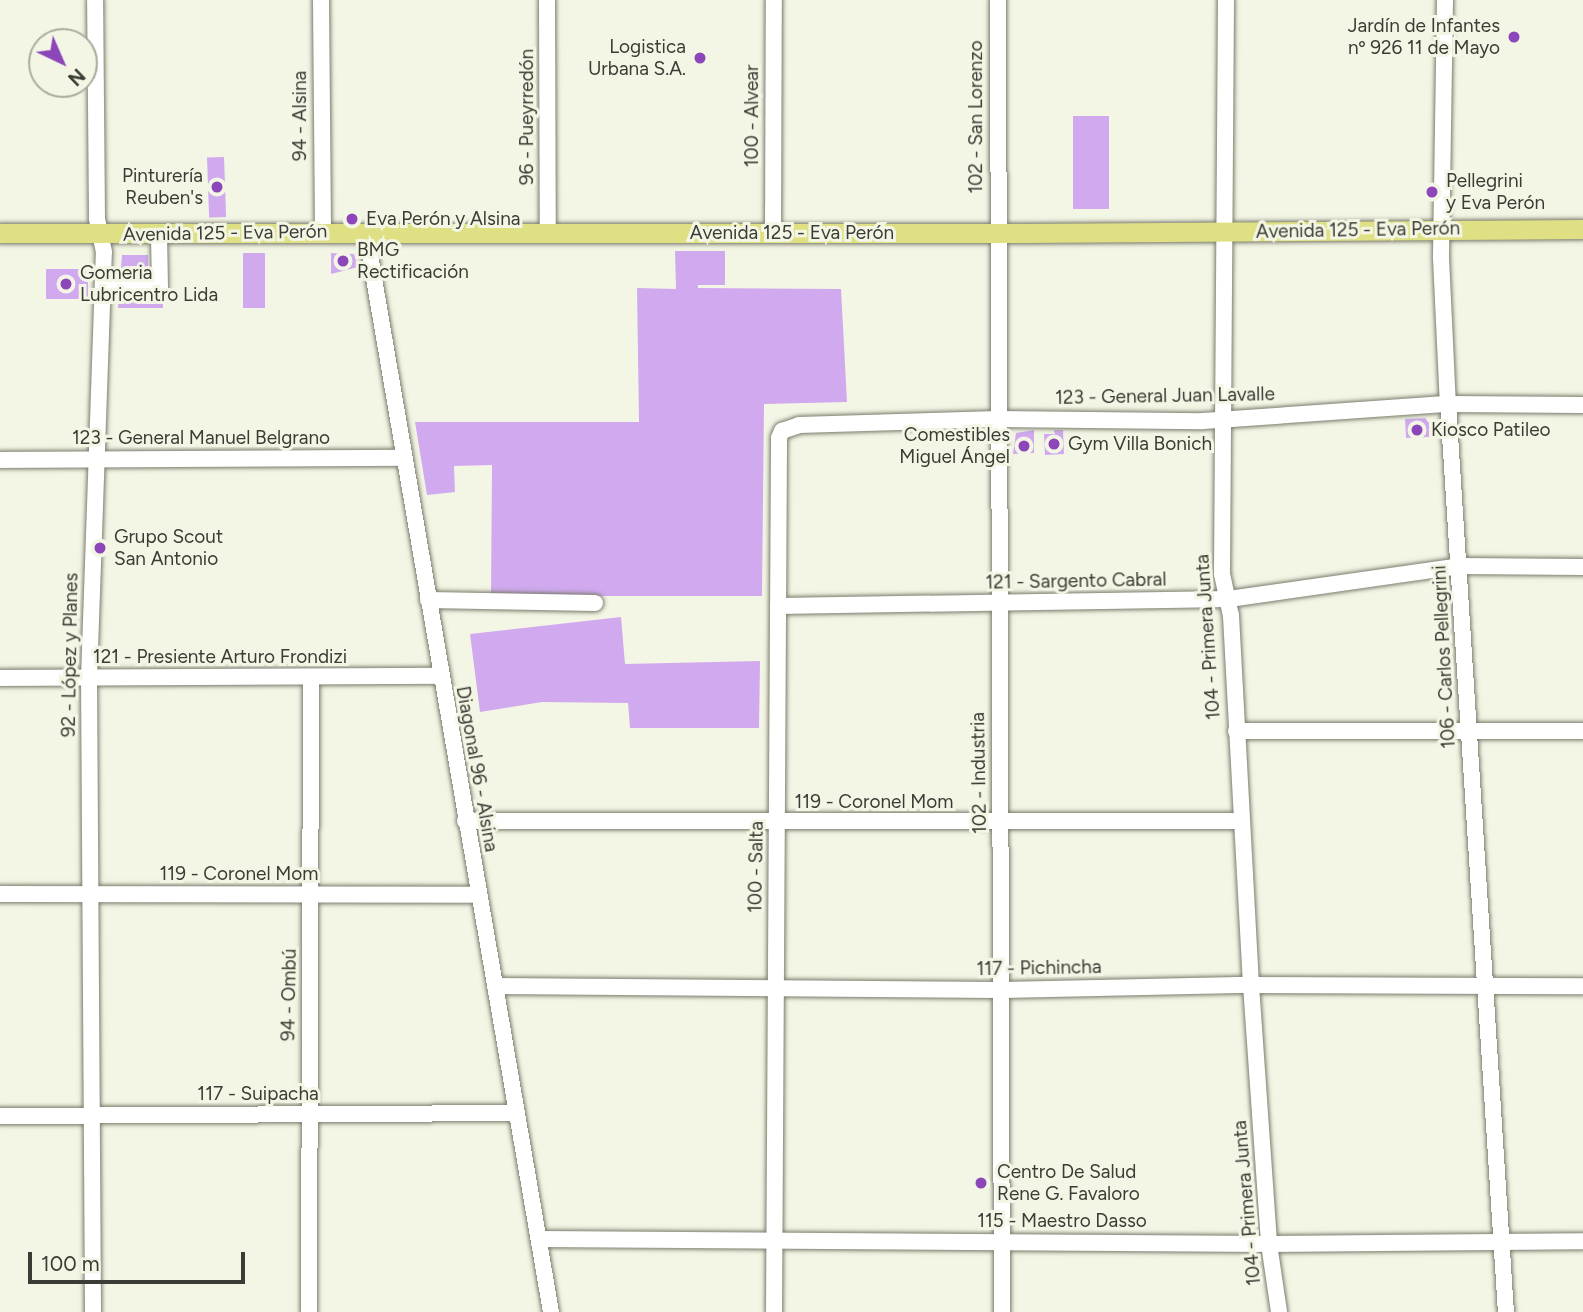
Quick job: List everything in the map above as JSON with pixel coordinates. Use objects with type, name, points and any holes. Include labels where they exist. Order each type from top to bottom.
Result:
[{"type":"main road","name":"Avenida 125 - Eva Perón","points":[[0,233],[996,233],[1583,229]]},
{"type":"street","name":"92 - López y Planes","points":[[93,1312],[89,678],[104,252],[96,218],[95,0]]},
{"type":"street","name":"94 - Alsina","points":[[321,0],[323,231]]},
{"type":"street","name":"96 - Pueyrredón","points":[[547,0],[548,233]]},
{"type":"street","name":"100 - Alvear","points":[[773,233],[774,0]]},
{"type":"street","name":"102 - San Lorenzo","points":[[996,233],[998,0]]},
{"type":"street","name":"104 - Primera Junta","points":[[1226,0],[1222,574],[1229,599],[1269,1244],[1279,1312]]},
{"type":"street","name":"106 - Carlos Pellegrini","points":[[1445,0],[1443,228],[1448,404],[1506,1312]]},
{"type":"street","name":"Diagonal 96 - Alsina","points":[[366,232],[551,1312]]},
{"type":"street","name":"102 - Industria","points":[[996,233],[1002,1312]]},
{"type":"street","points":[[103,287],[160,287],[159,234]]},
{"type":"street","name":"123 - General Juan Lavalle","points":[[789,426],[998,419],[1223,420],[1448,404],[1583,405]]},
{"type":"street","name":"100 - Salta","points":[[774,1312],[779,438],[789,426]]},
{"type":"street","name":"123 - General Manuel Belgrano","points":[[0,460],[403,458]]},
{"type":"street","name":"121 - Sargento Cabral","points":[[778,606],[1229,599],[1460,566],[1583,567]]},
{"type":"street","points":[[428,600],[595,603]]},
{"type":"street","name":"121 - Presiente Arturo Frondizi","points":[[0,678],[440,676]]},
{"type":"street","name":"94 - Ombú","points":[[309,1312],[311,678]]},
{"type":"street","points":[[1236,731],[1583,731]]},
{"type":"street","name":"119 - Coronel Mom","points":[[465,821],[1241,821]]},
{"type":"street","name":"119 - Coronel Mom","points":[[0,894],[478,895]]},
{"type":"street","name":"117 - Pichincha","points":[[495,986],[1002,990],[1251,985],[1583,986]]},
{"type":"street","name":"117 - Suipacha","points":[[0,1116],[516,1113]]},
{"type":"street","name":"115 - Maestro Dasso","points":[[540,1239],[1269,1244],[1583,1241]]},
{"type":"building","points":[[1073,116],[1109,116],[1109,209],[1073,209]]},
{"type":"building","name":"Pinturería Reuben's","points":[[224,157],[226,217],[209,218],[207,158]]},
{"type":"building","points":[[675,251],[725,251],[725,285],[698,285],[698,288],[841,289],[847,402],[764,404],[762,596],[491,596],[492,465],[454,466],[455,492],[427,495],[415,422],[639,422],[637,288],[676,289]]},
{"type":"building","points":[[243,253],[265,253],[265,308],[243,308]]},
{"type":"building","name":"BMG Rectificación","points":[[331,253],[354,254],[358,267],[331,274]]},
{"type":"building","points":[[122,255],[148,255],[148,295],[163,295],[163,308],[118,308]]},
{"type":"building","name":"Gomeria Lubricentro Lida","points":[[46,269],[88,269],[88,299],[46,299]]},
{"type":"building","name":"Kiosco Patileo","points":[[1425,418],[1429,423],[1429,437],[1406,438],[1405,419]]},
{"type":"building","name":"Comestibles Miguel Ángel","points":[[1034,430],[1034,453],[1013,454],[1016,433]]},
{"type":"building","name":"Gym Villa Bonich","points":[[1054,430],[1063,430],[1064,454],[1045,455],[1044,434],[1055,434]]},
{"type":"building","points":[[621,617],[625,664],[760,661],[759,728],[630,728],[628,703],[542,702],[480,712],[470,634]]},
{"type":"place","name":"Jardín de Infantes nº 926 11 de Mayo","points":[[1514,37]]},
{"type":"place","name":"Logistica Urbana S.A.","points":[[700,58]]},
{"type":"place","name":"Pinturería Reuben's","points":[[217,187]]},
{"type":"place","name":"Pellegrini y Eva Perón","points":[[1432,192]]},
{"type":"place","name":"Eva Perón y Alsina","points":[[352,219]]},
{"type":"place","name":"BMG Rectificación","points":[[343,261]]},
{"type":"place","name":"Gomeria Lubricentro Lida","points":[[66,284]]},
{"type":"place","name":"Kiosco Patileo","points":[[1417,430]]},
{"type":"place","name":"Gym Villa Bonich","points":[[1054,444]]},
{"type":"place","name":"Comestibles Miguel Ángel","points":[[1024,446]]},
{"type":"place","name":"Grupo Scout San Antonio","points":[[100,548]]},
{"type":"place","name":"Centro De Salud Rene G. Favaloro","points":[[981,1183]]}]
